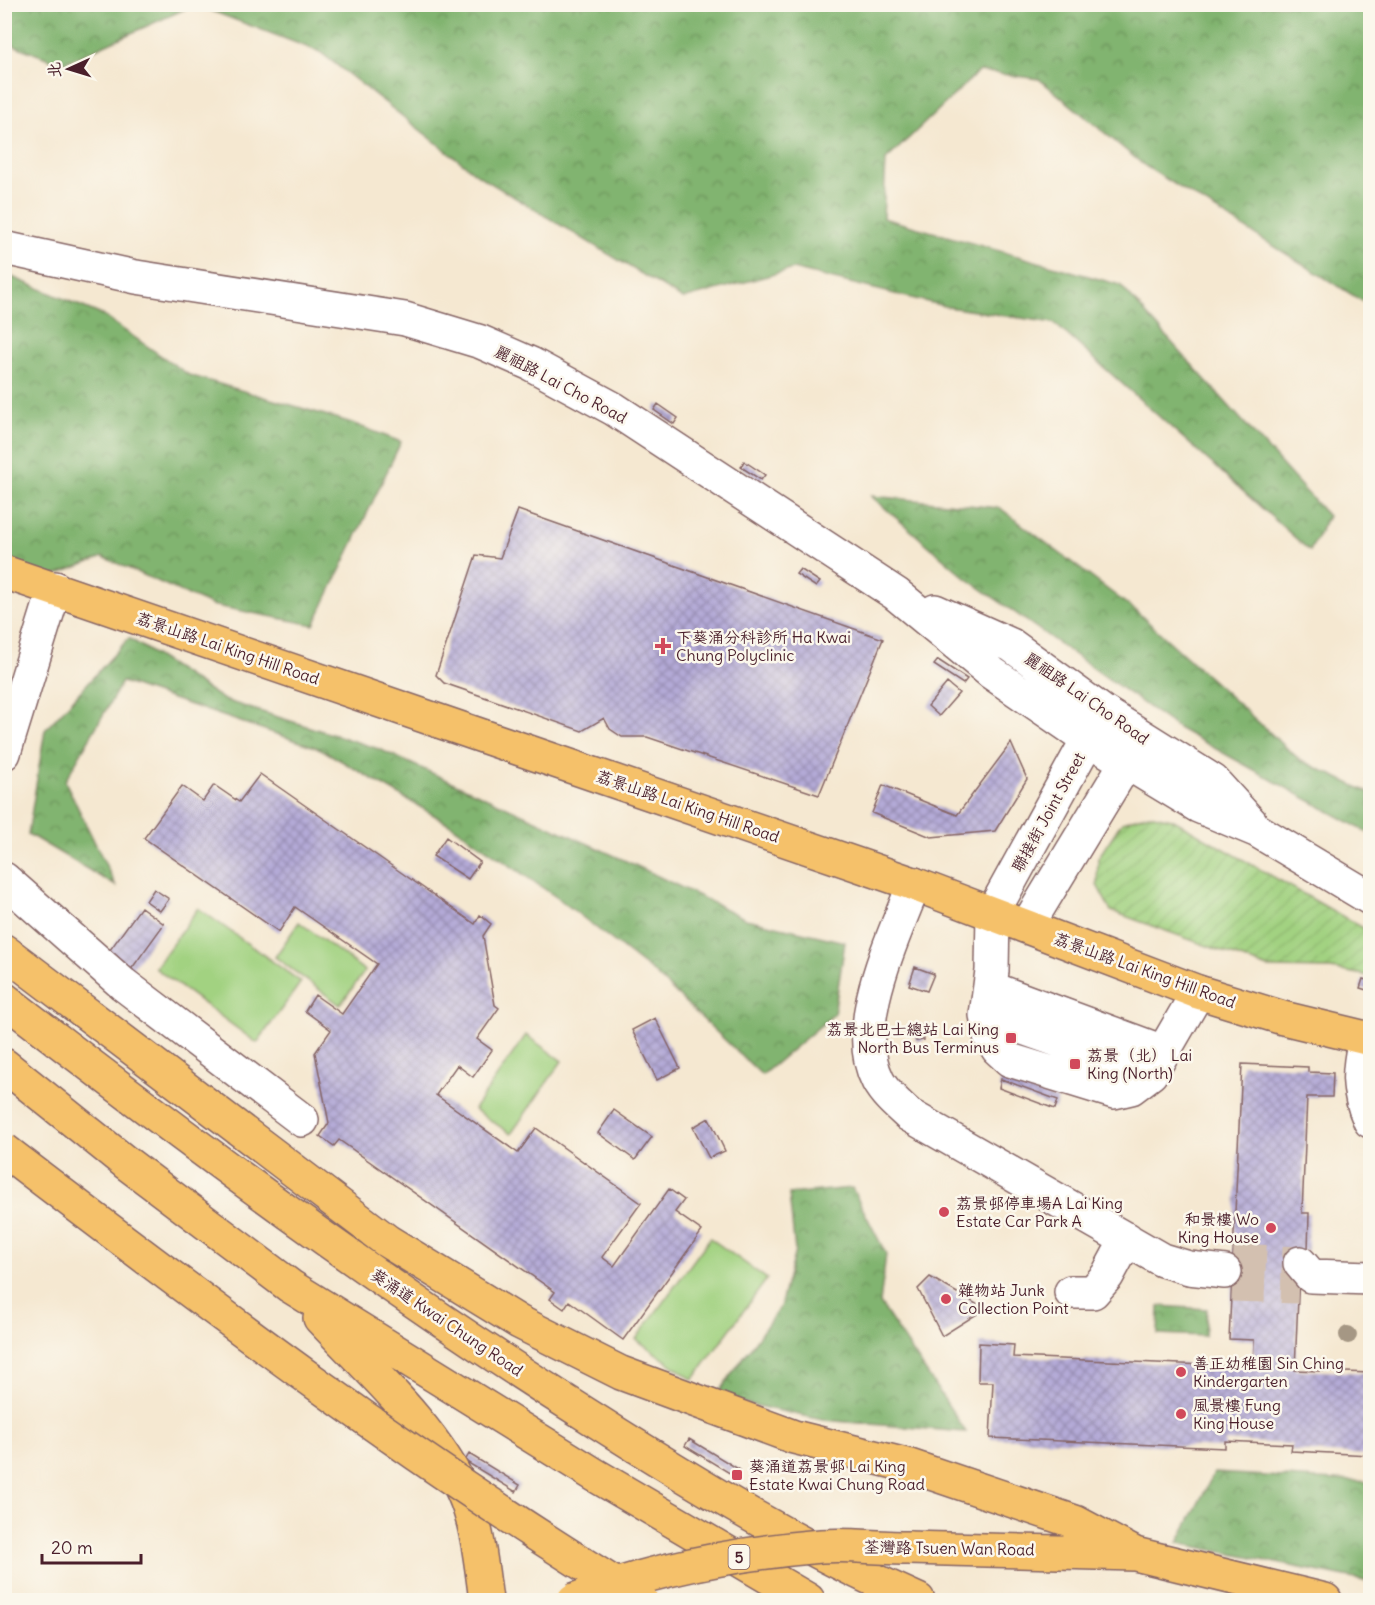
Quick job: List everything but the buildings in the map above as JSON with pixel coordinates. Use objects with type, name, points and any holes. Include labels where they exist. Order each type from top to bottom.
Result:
[{"type":"main road","name":"荔景山路 Lai King Hill Road","points":[[4,572],[914,884],[993,912],[1198,992],[1283,1018],[1368,1038]]},
{"type":"main road","points":[[4,951],[387,1241],[519,1322],[621,1373],[794,1437],[910,1466],[1075,1522],[1135,1554]]},
{"type":"main road","name":"葵涌道 Kwai Chung Road","points":[[4,999],[154,1116],[516,1370],[721,1499],[858,1574],[918,1600]]},
{"type":"main road","points":[[4,1065],[125,1162],[290,1286],[595,1475],[808,1600]]},
{"type":"main road","points":[[4,1150],[223,1317],[445,1476],[641,1600]]},
{"type":"main road","points":[[290,1286],[419,1425],[443,1456],[464,1493],[474,1530],[486,1600]]},
{"type":"main road","name":"荃灣路 Tsuen Wan Road","points":[[574,1600],[605,1588],[711,1561],[822,1546],[1135,1554],[1325,1600]]},
{"type":"street","name":"麗祖路 Lai Cho Road","points":[[4,248],[136,277],[405,319],[481,342],[531,364],[614,409],[896,594],[992,673],[1096,726],[1134,749],[1213,781],[1258,831],[1371,898]]},
{"type":"street","points":[[4,753],[13,696],[55,588]]},
{"type":"street","name":"聯接街 Joint Street","points":[[993,912],[1096,726]]},
{"type":"street","points":[[1028,926],[1134,749]]},
{"type":"street","points":[[4,879],[123,984],[302,1120]]},
{"type":"street","points":[[914,884],[875,995],[867,1032],[869,1058],[879,1082],[909,1115],[1162,1260],[1189,1268],[1230,1272]]},
{"type":"street","points":[[993,912],[988,1002],[990,1036],[998,1049],[1018,1064],[1114,1092],[1131,1088],[1157,1063],[1198,992]]},
{"type":"street","points":[[988,1002],[1157,1063]]},
{"type":"street","points":[[1368,1038],[1358,1071],[1361,1099],[1371,1121]]},
{"type":"street","points":[[1071,1292],[1093,1292],[1107,1276],[1127,1239]]},
{"type":"street","points":[[1303,1275],[1371,1278]]},
{"type":"green space","points":[[4,5],[194,5],[62,64],[5,42]]},
{"type":"green space","points":[[196,5],[1370,5],[1370,306],[1145,166],[1039,79],[979,71],[886,160],[883,218],[1120,285],[1328,516],[1310,551],[1054,323],[948,307],[793,269],[683,299],[479,176],[320,52]]},
{"type":"green space","points":[[5,274],[102,315],[189,375],[349,422],[401,442],[314,625],[211,605],[103,557],[5,594]]},
{"type":"green space","points":[[871,496],[1000,508],[1136,611],[1300,760],[1370,793],[1370,834],[1178,728],[966,578]]},
{"type":"green space","points":[[129,638],[224,700],[379,749],[637,866],[746,919],[845,942],[834,1014],[762,1075],[652,971],[559,899],[451,825],[321,749],[122,682],[65,781],[116,886],[28,834],[45,730]]},
{"type":"green space","points":[[1149,814],[1172,819],[1370,932],[1370,976],[1331,969],[1268,968],[1111,911],[1097,885],[1098,858],[1122,822]]},
{"type":"green space","points":[[198,908],[301,982],[257,1043],[155,968]]},
{"type":"green space","points":[[299,922],[365,971],[340,1005],[275,957]]},
{"type":"green space","points":[[526,1035],[562,1061],[511,1134],[474,1109]]},
{"type":"green space","points":[[852,1188],[886,1254],[880,1303],[966,1432],[823,1420],[715,1397],[780,1307],[795,1251],[789,1194]]},
{"type":"green space","points":[[710,1238],[767,1279],[693,1380],[636,1339]]},
{"type":"green space","points":[[1159,1306],[1207,1309],[1205,1336],[1158,1334]]},
{"type":"green space","points":[[1214,1473],[1370,1482],[1370,1582],[1178,1543]]},
{"type":"tunnel","points":[[1233,1260],[1300,1263]]},
{"type":"tunnel","points":[[1232,1285],[1298,1287]]},
{"type":"place","name":"下葵涌分科診所 Ha Kwai Chung Polyclinic","points":[[663,646]]},
{"type":"place","name":"荔景北巴士總站 Lai King North Bus Terminus","points":[[1011,1038]]},
{"type":"place","name":"荔景（北） Lai King (North)","points":[[1075,1064]]},
{"type":"place","name":"荔景邨停車場A Lai King Estate Car Park A","points":[[944,1212]]},
{"type":"place","name":"和景樓 Wo King House","points":[[1271,1228]]},
{"type":"place","name":"雜物站 Junk Collection Point","points":[[946,1299]]},
{"type":"place","name":"善正幼稚園 Sin Ching Kindergarten","points":[[1181,1372]]},
{"type":"place","name":"風景樓 Fung King House","points":[[1181,1414]]},
{"type":"place","name":"葵涌道荔景邨 Lai King Estate Kwai Chung Road","points":[[737,1475]]}]
